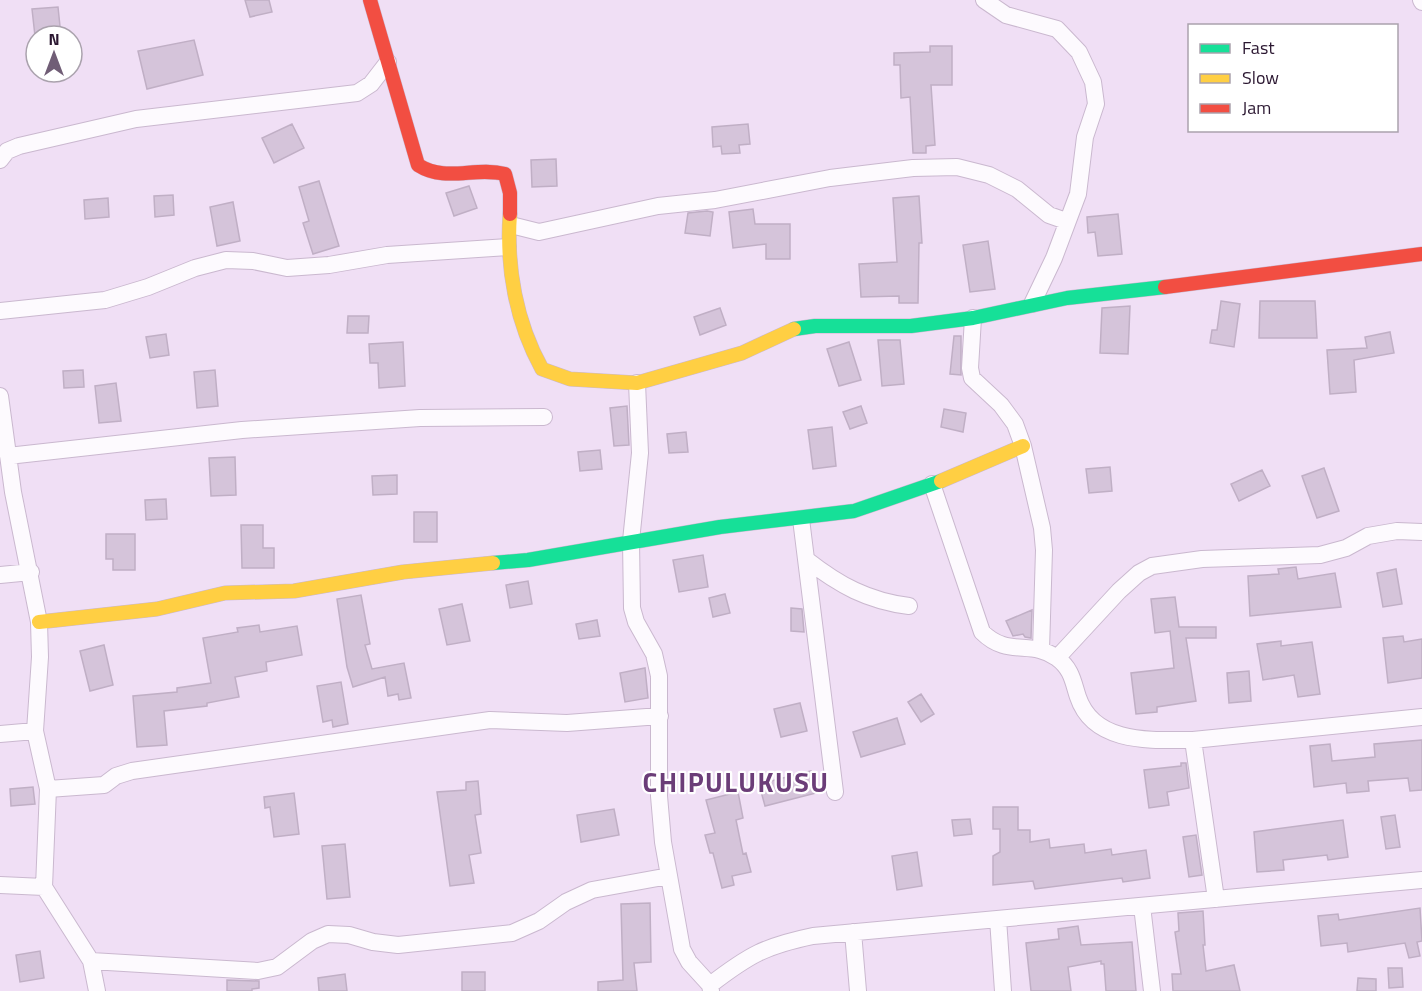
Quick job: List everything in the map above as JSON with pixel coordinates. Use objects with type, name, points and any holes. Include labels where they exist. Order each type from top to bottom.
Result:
[{"type":"street","points":[[370,0],[418,165],[437,176],[477,170],[496,170],[505,174],[512,225],[508,247],[515,288],[542,369],[570,379],[637,382],[742,353],[797,328],[911,326],[973,318],[1032,304],[1422,254]]},
{"type":"street","points":[[984,0],[1006,15],[1057,29],[1079,52],[1093,82],[1096,104],[1085,137],[1074,209],[1066,221],[1054,258],[1032,304]]},
{"type":"street","points":[[0,160],[7,151],[20,146],[136,119],[357,93],[371,84],[388,62]]},
{"type":"street","points":[[512,225],[539,232],[658,206],[716,200],[830,178],[913,168],[957,167],[989,175],[1017,189],[1049,215],[1066,221]]},
{"type":"street","points":[[0,311],[105,300],[148,288],[195,268],[226,260],[253,261],[287,268],[417,252],[508,247]]},
{"type":"street","points":[[973,318],[970,368],[972,378],[1001,405],[1015,424],[1023,446],[1044,550],[1041,650]]},
{"type":"street","points":[[637,382],[640,453],[631,541],[632,608],[636,622],[654,654],[659,676],[659,796],[669,876],[682,949],[689,962],[711,988],[744,958],[777,944],[813,936],[1422,880]]},
{"type":"street","points":[[0,396],[8,456],[39,622],[40,657],[35,731],[48,789],[44,887],[91,961],[97,991]]},
{"type":"street","points":[[8,456],[254,429],[420,418],[544,417]]},
{"type":"street","points":[[39,622],[157,609],[225,593],[294,591],[403,572],[528,560],[720,527],[854,511],[932,484],[1023,446]]},
{"type":"street","points":[[932,484],[982,632],[1002,647],[1041,650],[1057,658],[1069,669],[1079,700],[1102,729],[1125,736],[1193,740],[1422,717]]},
{"type":"street","points":[[801,519],[835,792]]},
{"type":"street","points":[[1057,658],[1119,591],[1139,573],[1152,566],[1202,559],[1320,555],[1346,548],[1368,536],[1397,531],[1422,531]]},
{"type":"street","points":[[807,560],[829,577],[862,596],[882,603],[909,606]]},
{"type":"street","points":[[0,575],[31,572]]},
{"type":"street","points":[[48,789],[104,785],[116,776],[132,771],[490,720],[567,723],[660,716]]},
{"type":"street","points":[[0,734],[35,731]]},
{"type":"street","points":[[1193,740],[1216,900]]},
{"type":"street","points":[[91,961],[258,971],[277,967],[312,941],[328,934],[348,935],[398,945],[512,933],[539,921],[566,902],[592,890],[669,876]]},
{"type":"street","points":[[0,885],[44,887]]},
{"type":"street","points":[[1142,906],[1152,991]]},
{"type":"street","points":[[998,919],[1003,991]]},
{"type":"street","points":[[853,932],[858,991]]},
{"type":"building","points":[[245,0],[269,0],[272,12],[250,17]]},
{"type":"building","points":[[58,7],[60,24],[34,24],[32,9]]},
{"type":"building","points":[[194,40],[203,75],[147,89],[138,51]]},
{"type":"building","points":[[930,46],[952,46],[952,85],[931,85],[935,145],[926,146],[926,153],[913,153],[910,97],[901,98],[900,65],[894,65],[894,53],[930,52]]},
{"type":"building","points":[[292,124],[304,148],[274,163],[262,138]]},
{"type":"building","points":[[748,124],[750,144],[739,145],[740,153],[722,154],[721,146],[713,147],[712,127]]},
{"type":"building","points":[[556,159],[557,186],[532,187],[531,160]]},
{"type":"building","points":[[319,181],[339,246],[313,254],[303,223],[309,221],[299,187]]},
{"type":"building","points":[[469,186],[477,208],[454,216],[446,193]]},
{"type":"building","points":[[173,195],[174,215],[155,217],[154,196]]},
{"type":"building","points":[[919,196],[922,243],[919,243],[918,303],[899,303],[899,296],[861,297],[859,264],[897,262],[893,198]]},
{"type":"building","points":[[108,198],[109,217],[85,219],[84,200]]},
{"type":"building","points":[[233,202],[240,241],[217,246],[210,207]]},
{"type":"building","points":[[753,209],[755,224],[790,224],[790,259],[766,259],[766,244],[733,248],[729,212]]},
{"type":"building","points":[[713,212],[710,236],[685,233],[688,213]]},
{"type":"building","points":[[1118,214],[1122,254],[1098,256],[1095,232],[1088,233],[1087,217]]},
{"type":"building","points":[[988,241],[995,289],[970,292],[963,245]]},
{"type":"building","points":[[1221,301],[1240,304],[1234,347],[1210,343],[1212,330],[1217,330]]},
{"type":"building","points":[[1260,301],[1315,301],[1317,338],[1259,338]]},
{"type":"building","points":[[1130,306],[1128,354],[1100,353],[1102,308]]},
{"type":"building","points":[[720,308],[726,325],[700,335],[694,317]]},
{"type":"building","points":[[348,316],[369,316],[368,333],[347,333]]},
{"type":"building","points":[[1390,332],[1394,353],[1354,360],[1356,392],[1330,394],[1327,350],[1367,348],[1365,337]]},
{"type":"building","points":[[166,334],[169,355],[150,358],[146,337]]},
{"type":"building","points":[[954,336],[961,336],[961,375],[950,374]]},
{"type":"building","points":[[878,340],[900,340],[904,384],[882,386]]},
{"type":"building","points":[[403,342],[405,386],[379,388],[378,363],[370,363],[369,344]]},
{"type":"building","points":[[849,342],[861,380],[839,386],[827,349]]},
{"type":"building","points":[[83,370],[84,387],[64,388],[63,371]]},
{"type":"building","points":[[215,370],[218,406],[197,408],[194,372]]},
{"type":"building","points":[[116,383],[121,421],[99,423],[95,386]]},
{"type":"building","points":[[627,406],[629,445],[614,446],[610,408]]},
{"type":"building","points":[[861,406],[867,423],[850,429],[843,412]]},
{"type":"building","points":[[944,409],[966,413],[963,432],[941,427]]},
{"type":"building","points":[[832,427],[836,466],[813,469],[808,430]]},
{"type":"building","points":[[686,432],[688,452],[669,453],[667,434]]},
{"type":"building","points":[[600,450],[602,469],[580,471],[578,452]]},
{"type":"building","points":[[235,457],[236,495],[211,496],[209,458]]},
{"type":"building","points":[[1110,467],[1112,491],[1089,493],[1086,469]]},
{"type":"building","points":[[1324,468],[1339,511],[1317,518],[1302,476]]},
{"type":"building","points":[[1262,470],[1270,486],[1239,501],[1231,484]]},
{"type":"building","points":[[397,475],[397,494],[373,495],[372,476]]},
{"type":"building","points":[[166,499],[167,519],[146,520],[145,500]]},
{"type":"building","points":[[414,512],[437,512],[437,542],[414,542]]},
{"type":"building","points":[[241,525],[263,525],[263,548],[274,548],[274,568],[242,568]]},
{"type":"building","points":[[106,534],[135,534],[135,570],[113,570],[113,559],[106,559]]},
{"type":"building","points":[[703,555],[708,587],[679,592],[673,560]]},
{"type":"building","points":[[1296,567],[1298,579],[1335,573],[1341,607],[1250,616],[1248,576],[1279,574],[1278,569]]},
{"type":"building","points":[[1396,569],[1402,604],[1383,607],[1377,573]]},
{"type":"building","points":[[528,581],[532,604],[510,608],[506,585]]},
{"type":"building","points":[[725,594],[730,613],[713,617],[709,598]]},
{"type":"building","points":[[361,595],[370,644],[365,645],[372,669],[404,663],[411,698],[399,700],[398,694],[388,696],[385,677],[353,687],[347,667],[337,599]]},
{"type":"building","points":[[1175,597],[1179,627],[1216,627],[1216,638],[1186,638],[1196,701],[1157,707],[1157,712],[1136,714],[1131,673],[1174,668],[1170,631],[1155,633],[1151,599]]},
{"type":"building","points":[[462,604],[470,641],[447,645],[439,609]]},
{"type":"building","points":[[791,608],[802,609],[804,632],[791,631]]},
{"type":"building","points":[[1032,610],[1031,638],[1023,634],[1013,636],[1006,621]]},
{"type":"building","points":[[597,620],[600,636],[579,639],[576,624]]},
{"type":"building","points":[[259,625],[260,632],[297,626],[302,655],[266,662],[267,671],[235,677],[239,697],[207,703],[207,706],[164,711],[167,745],[137,747],[133,696],[177,692],[177,688],[211,683],[203,638],[238,632],[237,628]]},
{"type":"building","points":[[1403,636],[1404,642],[1422,639],[1422,678],[1388,683],[1383,638]]},
{"type":"building","points":[[1281,641],[1281,646],[1312,642],[1320,694],[1298,697],[1294,675],[1263,680],[1257,644]]},
{"type":"building","points":[[104,645],[113,685],[90,691],[80,651]]},
{"type":"building","points":[[645,668],[648,698],[625,702],[620,673]]},
{"type":"building","points":[[1249,671],[1251,701],[1229,703],[1227,673]]},
{"type":"building","points":[[341,682],[348,724],[333,727],[332,720],[323,722],[317,686]]},
{"type":"building","points":[[921,694],[934,714],[921,722],[908,702]]},
{"type":"building","points":[[800,703],[807,731],[781,737],[774,709]]},
{"type":"building","points":[[897,718],[905,744],[861,757],[853,732]]},
{"type":"building","points":[[1422,740],[1422,790],[1410,791],[1408,778],[1368,781],[1369,791],[1347,793],[1346,783],[1314,787],[1310,746],[1330,744],[1332,761],[1375,757],[1374,744]]},
{"type":"building","points":[[1181,763],[1186,763],[1189,788],[1167,792],[1169,805],[1149,808],[1144,770],[1181,766]]},
{"type":"building","points":[[811,771],[816,793],[765,806],[759,784]]},
{"type":"building","points":[[478,781],[481,814],[475,815],[481,853],[469,855],[474,883],[450,886],[437,792],[466,790],[466,782]]},
{"type":"building","points":[[33,787],[35,804],[11,806],[10,789]]},
{"type":"building","points":[[738,792],[743,818],[736,820],[743,854],[746,853],[751,872],[732,876],[734,885],[722,888],[713,853],[710,853],[705,835],[715,833],[706,800]]},
{"type":"building","points":[[294,793],[299,834],[274,837],[270,807],[265,808],[264,797]]},
{"type":"building","points":[[993,807],[1018,807],[1018,830],[1030,830],[1030,842],[1049,839],[1050,848],[1084,844],[1085,853],[1111,849],[1112,855],[1146,850],[1150,878],[1123,882],[1122,878],[1035,889],[1033,881],[993,885],[993,856],[1000,852],[1000,829],[993,829]]},
{"type":"building","points":[[614,809],[619,835],[581,842],[577,815]]},
{"type":"building","points":[[1395,815],[1400,847],[1386,849],[1381,817]]},
{"type":"building","points":[[970,819],[972,834],[954,836],[952,820]]},
{"type":"building","points":[[1343,820],[1348,857],[1328,860],[1327,855],[1283,860],[1284,870],[1257,872],[1254,832]]},
{"type":"building","points":[[1196,835],[1202,875],[1189,877],[1183,837]]},
{"type":"building","points":[[345,844],[350,897],[327,899],[322,846]]},
{"type":"building","points":[[917,852],[922,886],[897,890],[892,856]]},
{"type":"building","points":[[650,903],[651,962],[634,963],[637,991],[598,991],[598,982],[623,980],[621,904]]},
{"type":"building","points":[[1420,908],[1422,941],[1417,942],[1420,956],[1409,958],[1405,943],[1348,952],[1347,943],[1321,946],[1318,916],[1338,914],[1339,920]]},
{"type":"building","points":[[1203,911],[1206,971],[1234,965],[1240,991],[1173,991],[1172,974],[1181,974],[1175,932],[1179,931],[1178,913]]},
{"type":"building","points":[[1078,926],[1081,945],[1132,942],[1136,991],[1106,991],[1104,964],[1101,964],[1101,961],[1068,967],[1071,991],[1031,991],[1026,943],[1059,939],[1058,929]]},
{"type":"building","points":[[40,951],[44,978],[20,982],[16,955]]},
{"type":"building","points":[[1388,968],[1402,968],[1403,987],[1389,988]]},
{"type":"building","points":[[462,972],[485,972],[485,991],[462,991]]},
{"type":"building","points":[[345,974],[347,991],[319,991],[318,978]]},
{"type":"building","points":[[1358,978],[1376,979],[1376,991],[1357,991]]},
{"type":"building","points":[[227,980],[259,981],[259,988],[252,989],[252,991],[227,991]]},
{"type":"traffic: fast","points":[[794,329],[815,326],[911,326],[973,318],[1067,298],[1165,287]]},
{"type":"traffic: fast","points":[[493,563],[528,560],[720,527],[854,511],[941,481]]},
{"type":"traffic: slow","points":[[510,214],[510,254],[515,294],[525,332],[542,369],[570,379],[637,383],[742,353],[794,329]]},
{"type":"traffic: slow","points":[[941,481],[1023,446]]},
{"type":"traffic: slow","points":[[39,622],[157,609],[225,593],[294,591],[403,572],[493,563]]},
{"type":"traffic: jam","points":[[370,0],[418,165],[439,173],[494,172],[505,174],[510,193],[510,214]]},
{"type":"traffic: jam","points":[[1165,287],[1422,254]]},
{"type":"district","name":"CHIPULUKUSU","points":[[736,783]]}]
